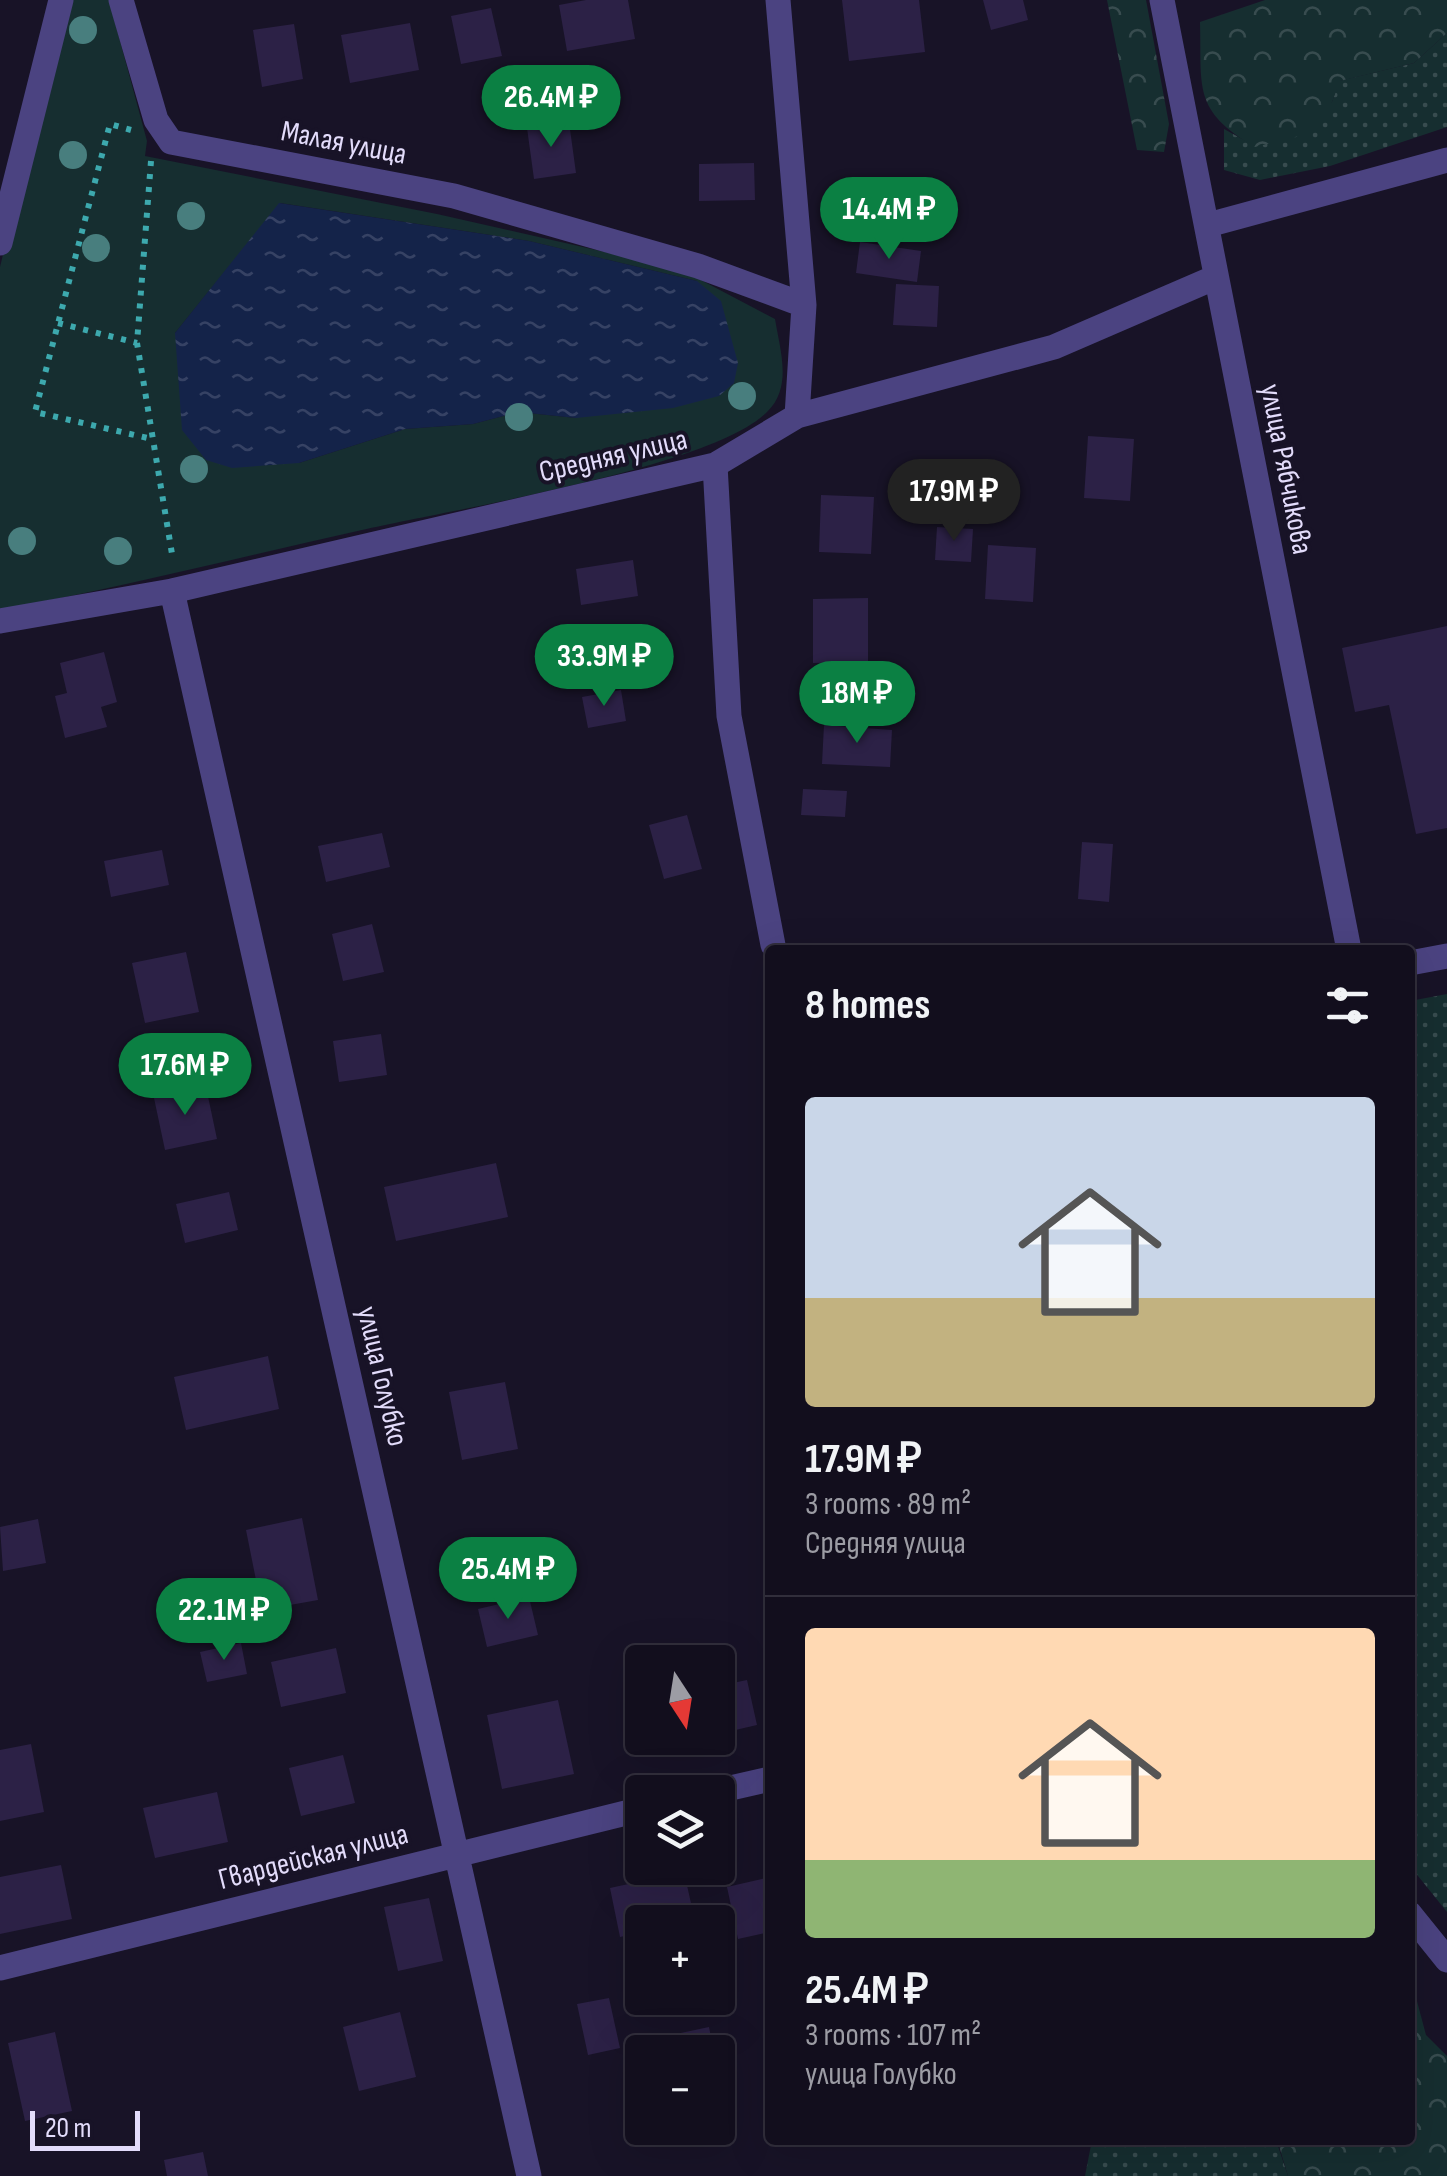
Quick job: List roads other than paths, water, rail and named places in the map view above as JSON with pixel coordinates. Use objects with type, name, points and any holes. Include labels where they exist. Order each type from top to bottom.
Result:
[{"type":"street","points":[[0,243],[61,0]]},
{"type":"street","name":"Малая улица","points":[[122,0],[158,134],[171,142],[454,196],[698,266],[804,304]]},
{"type":"street","points":[[778,0],[804,304],[798,416]]},
{"type":"street","name":"улица Рябчикова","points":[[1162,0],[1348,945]]},
{"type":"street","points":[[1208,225],[1447,160]]},
{"type":"street","name":"Средняя улица","points":[[0,620],[172,591],[715,464],[798,416],[1054,347],[1216,277]]},
{"type":"street","points":[[715,464],[730,716],[774,944]]},
{"type":"street","name":"улица Голубко","points":[[172,591],[529,2176]]},
{"type":"street","points":[[1415,962],[1447,956]]},
{"type":"street","points":[[735,1787],[765,1780]]},
{"type":"street","name":"Гвардейская улица","points":[[0,1968],[625,1813]]},
{"type":"street","points":[[1415,1920],[1447,1960]]},
{"type":"water","points":[[279,203],[529,241],[697,281],[721,301],[738,363],[734,383],[719,396],[673,408],[576,418],[519,412],[473,424],[405,429],[299,463],[232,468],[206,460],[182,430],[175,333]]}]
